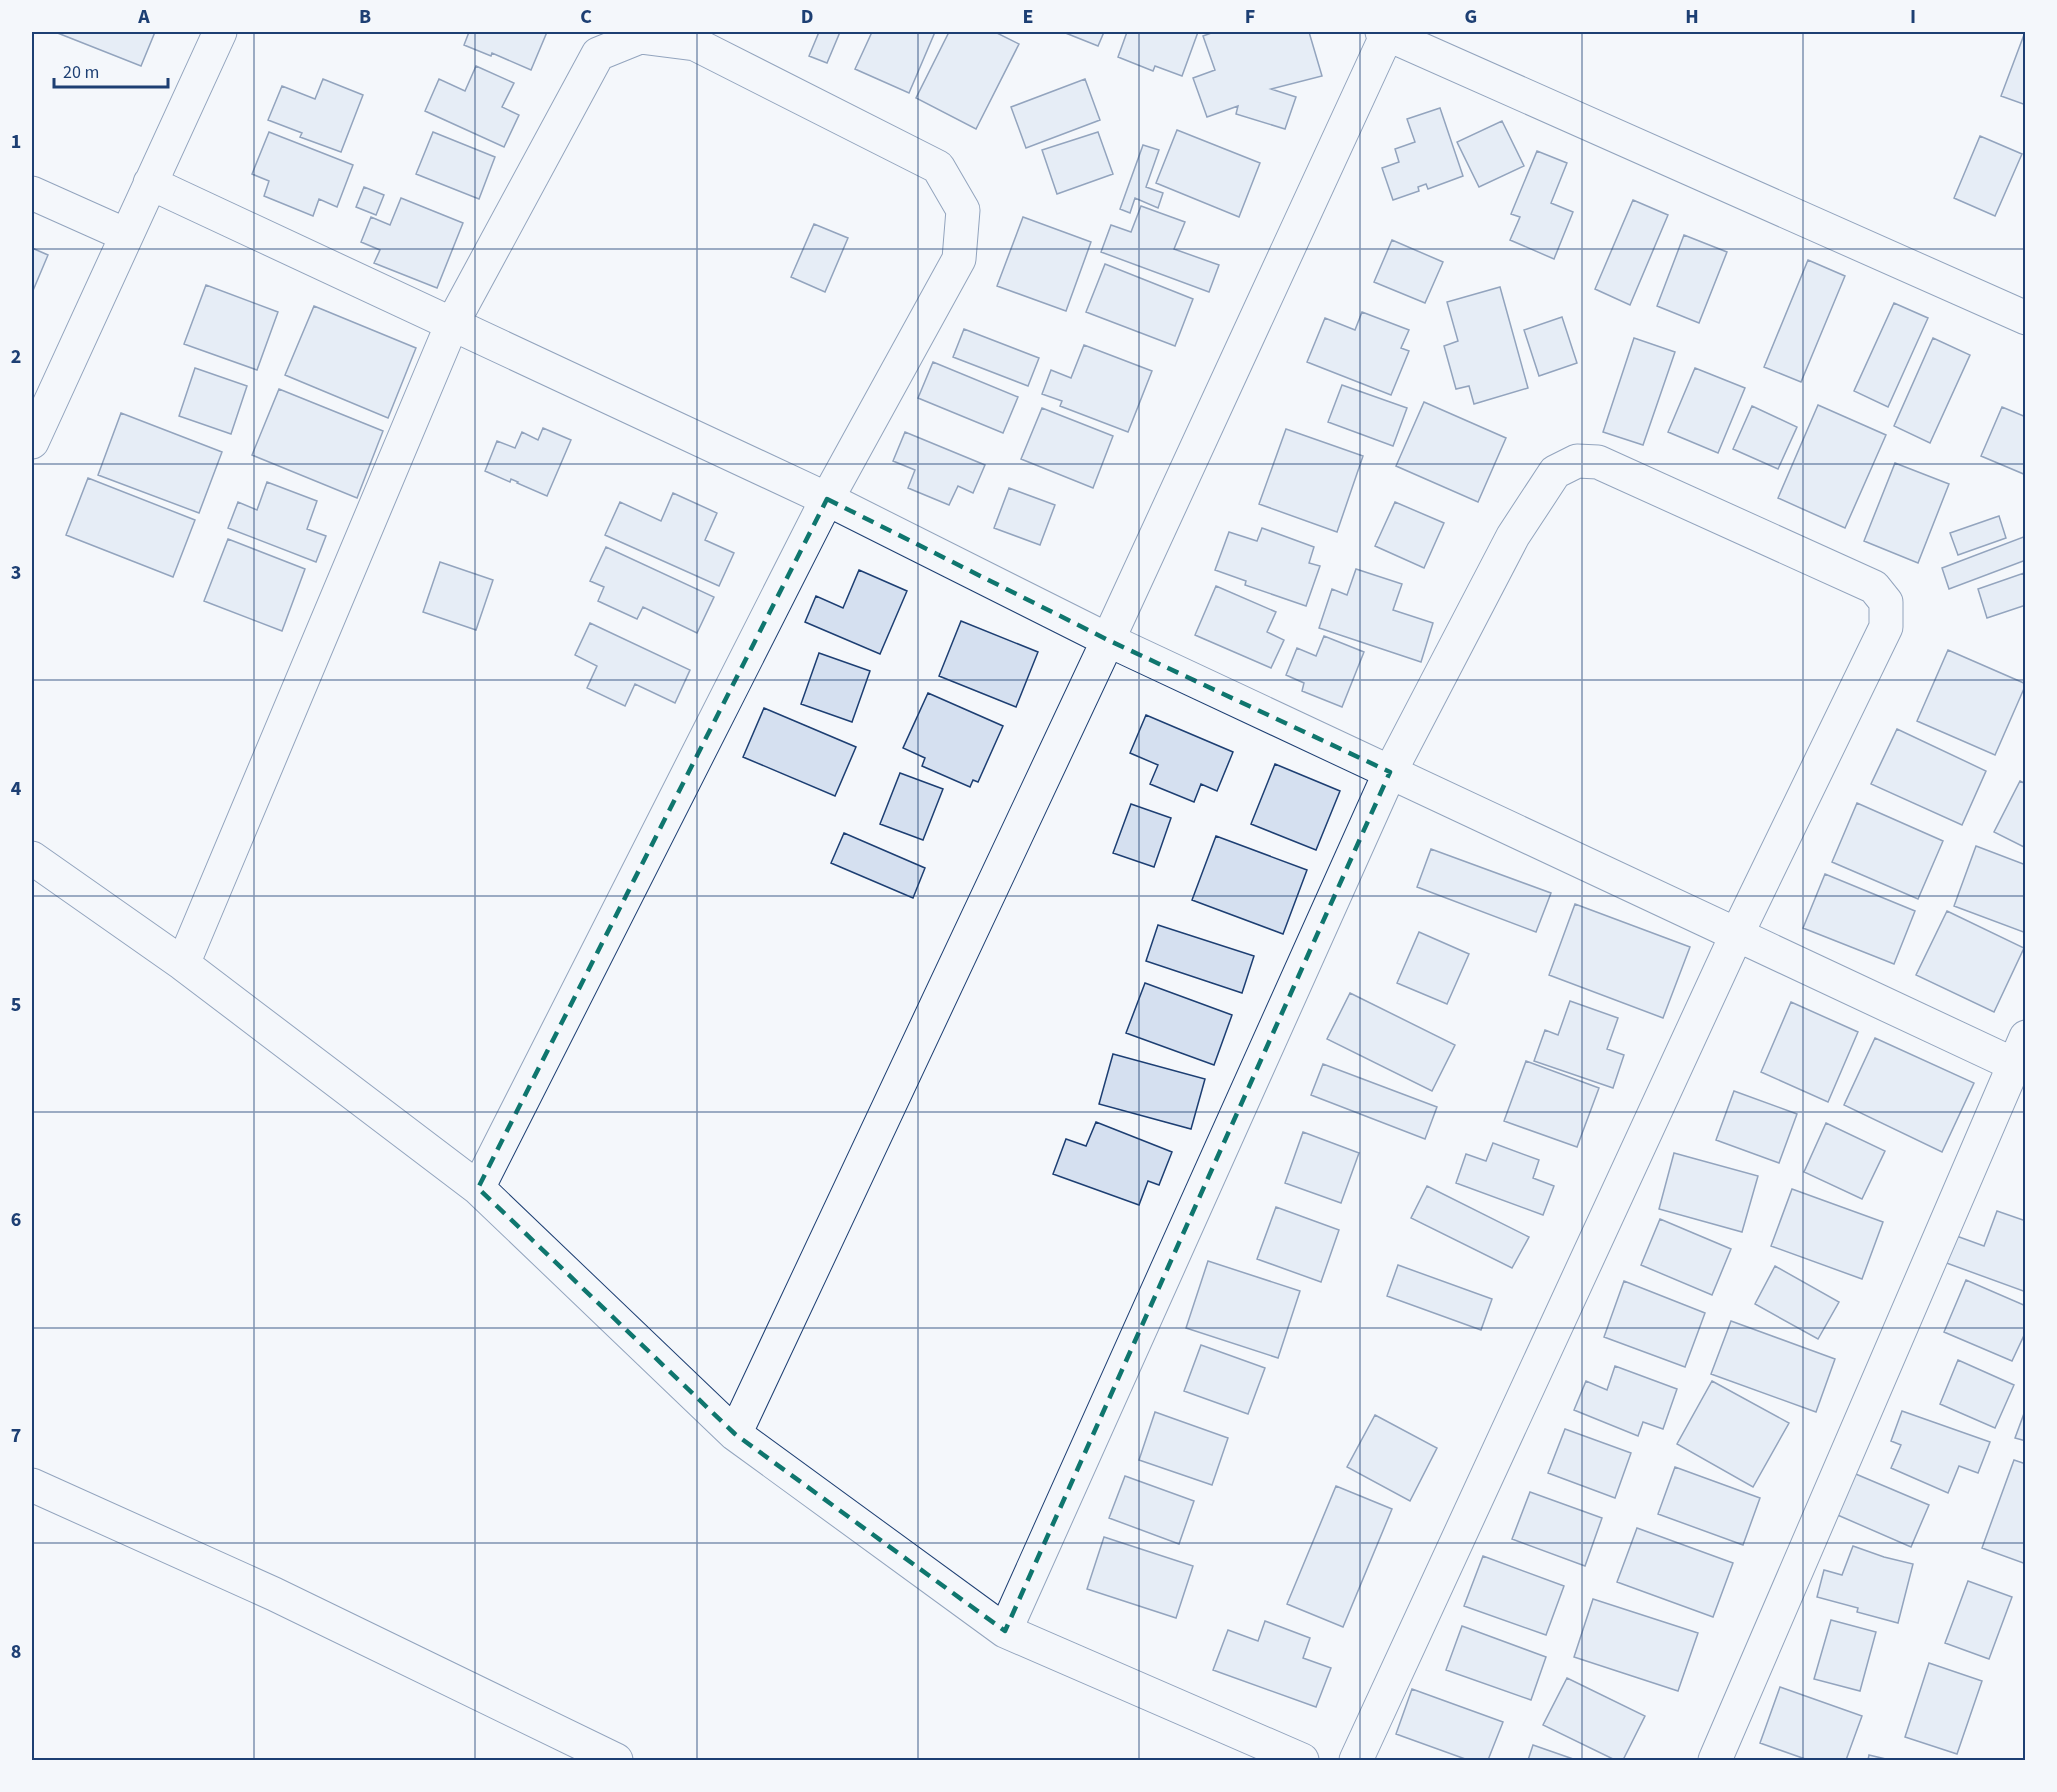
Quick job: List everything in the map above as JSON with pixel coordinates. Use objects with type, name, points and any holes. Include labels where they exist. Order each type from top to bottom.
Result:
[{"type":"street","points":[[32,442],[220,32]]},
{"type":"street","points":[[735,1434],[1108,640],[1386,32],[2025,318]]},
{"type":"street","points":[[183,964],[452,324],[598,54],[640,37],[695,44],[938,167],[963,210],[959,259],[827,499],[478,1188]]},
{"type":"street","points":[[150,183],[827,499],[1108,640],[1737,934],[2019,1050],[1715,1761]]},
{"type":"street","points":[[32,193],[126,235]]},
{"type":"street","points":[[1005,1631],[1390,772],[1513,536],[1555,472],[1577,461],[1598,462],[1874,587],[1886,602],[1886,627],[1737,934],[1356,1761]]},
{"type":"street","points":[[32,858],[183,964],[478,1188],[735,1434],[1005,1631],[1302,1761]]},
{"type":"street","points":[[32,1485],[274,1594],[616,1761]]},
{"type":"highlighted area","points":[[827,499],[1108,640],[1390,772],[1005,1631],[735,1434],[478,1188]]},
{"type":"building","points":[[55,32],[155,32],[141,66]]},
{"type":"building","points":[[469,32],[547,32],[531,70],[492,53],[491,56],[464,45]]},
{"type":"building","points":[[819,32],[840,32],[827,63],[809,56]]},
{"type":"building","points":[[872,32],[935,32],[909,93],[855,69]]},
{"type":"building","points":[[949,32],[995,32],[1019,44],[976,129],[916,98]]},
{"type":"building","points":[[1063,32],[1104,32],[1098,46]]},
{"type":"building","points":[[1127,32],[1198,32],[1182,76],[1155,66],[1153,71],[1118,57]]},
{"type":"building","points":[[1214,32],[1309,32],[1322,76],[1271,89],[1296,97],[1285,129],[1236,114],[1238,106],[1207,117],[1193,78],[1215,70],[1203,36]]},
{"type":"building","points":[[2026,32],[2026,105],[2001,96]]},
{"type":"building","points":[[476,66],[514,83],[502,107],[519,115],[504,147],[425,111],[439,79],[465,91]]},
{"type":"building","points":[[323,79],[363,95],[341,152],[300,137],[302,133],[268,120],[282,86],[315,99]]},
{"type":"building","points":[[1085,79],[1100,120],[1026,148],[1011,107]]},
{"type":"building","points":[[1440,108],[1463,176],[1428,189],[1426,184],[1418,187],[1419,191],[1393,200],[1382,168],[1399,162],[1395,149],[1415,142],[1407,119]]},
{"type":"building","points":[[1502,121],[1524,166],[1479,187],[1457,142]]},
{"type":"building","points":[[1177,130],[1260,163],[1239,217],[1156,183]]},
{"type":"building","points":[[269,132],[353,165],[337,207],[319,199],[313,216],[264,196],[269,181],[252,174]]},
{"type":"building","points":[[433,132],[495,157],[479,199],[416,174]]},
{"type":"building","points":[[1098,132],[1113,174],[1057,194],[1042,150]]},
{"type":"building","points":[[1980,136],[2022,154],[1995,216],[1954,198]]},
{"type":"building","points":[[1143,145],[1159,150],[1146,187],[1163,193],[1158,208],[1135,198],[1130,213],[1120,209]]},
{"type":"building","points":[[1537,151],[1567,163],[1551,203],[1573,212],[1554,259],[1510,240],[1520,217],[1511,214]]},
{"type":"building","points":[[364,187],[384,195],[376,215],[356,207]]},
{"type":"building","points":[[401,198],[463,223],[437,288],[374,263],[380,250],[361,242],[371,217],[390,225]]},
{"type":"building","points":[[1633,200],[1668,215],[1630,305],[1595,289]]},
{"type":"building","points":[[1141,206],[1185,222],[1174,249],[1219,265],[1209,292],[1101,252],[1111,225],[1131,232]]},
{"type":"building","points":[[1023,217],[1091,242],[1066,311],[997,286]]},
{"type":"building","points":[[814,224],[848,238],[825,292],[791,277]]},
{"type":"building","points":[[1684,235],[1727,252],[1699,323],[1657,306]]},
{"type":"building","points":[[1392,240],[1443,262],[1425,303],[1374,282]]},
{"type":"building","points":[[32,248],[48,255],[32,293]]},
{"type":"building","points":[[1808,260],[1845,276],[1801,382],[1764,367]]},
{"type":"building","points":[[1105,264],[1193,299],[1175,346],[1086,312]]},
{"type":"building","points":[[206,285],[278,312],[257,370],[184,344]]},
{"type":"building","points":[[1500,287],[1528,388],[1474,404],[1469,386],[1456,389],[1444,346],[1458,341],[1447,302]]},
{"type":"building","points":[[1894,303],[1928,318],[1888,407],[1854,391]]},
{"type":"building","points":[[314,306],[416,348],[388,418],[285,375]]},
{"type":"building","points":[[1362,312],[1409,330],[1401,348],[1409,351],[1391,395],[1307,362],[1325,318],[1355,330]]},
{"type":"building","points":[[1562,317],[1577,363],[1539,376],[1524,330]]},
{"type":"building","points":[[964,329],[1039,358],[1028,386],[953,357]]},
{"type":"building","points":[[1634,338],[1675,352],[1643,445],[1603,432]]},
{"type":"building","points":[[1933,338],[1970,355],[1930,443],[1894,426]]},
{"type":"building","points":[[1084,345],[1152,371],[1128,432],[1060,406],[1062,401],[1042,394],[1051,370],[1071,378]]},
{"type":"building","points":[[933,362],[1018,397],[1003,433],[918,398]]},
{"type":"building","points":[[195,368],[247,386],[231,434],[179,416]]},
{"type":"building","points":[[1695,368],[1745,388],[1718,453],[1668,432]]},
{"type":"building","points":[[1342,385],[1407,408],[1393,446],[1328,422]]},
{"type":"building","points":[[279,389],[383,431],[357,498],[252,455]]},
{"type":"building","points":[[1424,402],[1506,438],[1478,502],[1396,466]]},
{"type":"building","points":[[1818,405],[1886,435],[1845,528],[1778,498]]},
{"type":"building","points":[[1752,406],[1797,427],[1778,469],[1733,449]]},
{"type":"building","points":[[2002,407],[2026,417],[2026,475],[1981,456]]},
{"type":"building","points":[[1042,408],[1113,436],[1093,488],[1021,459]]},
{"type":"building","points":[[121,413],[222,452],[199,513],[98,475]]},
{"type":"building","points":[[543,428],[571,440],[547,496],[511,479],[510,482],[485,471],[497,441],[515,448],[522,432],[538,440]]},
{"type":"building","points":[[1286,429],[1363,456],[1337,532],[1259,504]]},
{"type":"building","points":[[905,432],[985,465],[973,493],[958,486],[949,505],[908,488],[915,470],[893,461]]},
{"type":"building","points":[[1895,463],[1949,484],[1918,563],[1864,541]]},
{"type":"building","points":[[88,478],[195,520],[173,577],[66,535]]},
{"type":"building","points":[[267,482],[317,501],[307,529],[326,536],[316,562],[228,528],[238,502],[257,510]]},
{"type":"building","points":[[1009,488],[1055,505],[1040,545],[994,528]]},
{"type":"building","points":[[673,493],[717,513],[705,540],[734,553],[719,586],[605,535],[620,502],[661,521]]},
{"type":"building","points":[[1395,502],[1444,523],[1424,568],[1375,546]]},
{"type":"building","points":[[1999,516],[2006,538],[1958,555],[1950,533]]},
{"type":"building","points":[[1262,528],[1314,547],[1309,563],[1320,566],[1306,606],[1245,585],[1246,581],[1215,570],[1229,532],[1257,541]]},
{"type":"building","points":[[2026,536],[2026,560],[1949,589],[1942,568]]},
{"type":"building","points":[[228,539],[305,569],[282,631],[204,601]]},
{"type":"building","points":[[606,547],[714,597],[697,633],[643,607],[637,619],[598,601],[604,587],[590,581]]},
{"type":"building","points":[[440,562],[493,580],[476,630],[423,612]]},
{"type":"building","points":[[1356,569],[1402,584],[1393,610],[1433,623],[1421,662],[1319,628],[1332,589],[1347,595]]},
{"type":"building","points":[[859,570],[907,591],[880,654],[805,622],[816,596],[843,608]]},
{"type":"building","points":[[2024,573],[2026,605],[1987,618],[1978,589]]},
{"type":"building","points":[[1216,586],[1276,612],[1267,632],[1284,640],[1271,668],[1195,635]]},
{"type":"building","points":[[961,621],[1038,652],[1016,707],[939,676]]},
{"type":"building","points":[[590,623],[690,670],[675,703],[635,684],[625,706],[587,688],[597,666],[575,655]]},
{"type":"building","points":[[1324,636],[1364,652],[1342,707],[1302,691],[1304,683],[1286,675],[1297,648],[1316,656]]},
{"type":"building","points":[[1948,650],[2026,684],[1995,755],[1917,721]]},
{"type":"building","points":[[819,653],[870,671],[852,722],[801,704]]},
{"type":"building","points":[[928,693],[1003,726],[978,782],[973,780],[970,787],[922,766],[925,758],[903,748]]},
{"type":"building","points":[[764,708],[856,747],[835,796],[743,757]]},
{"type":"building","points":[[1146,715],[1233,752],[1217,791],[1201,784],[1194,802],[1150,784],[1158,765],[1130,753]]},
{"type":"building","points":[[1897,729],[1986,771],[1962,825],[1871,784]]},
{"type":"building","points":[[1275,764],[1340,791],[1316,850],[1251,824]]},
{"type":"building","points":[[900,773],[943,789],[923,840],[880,824]]},
{"type":"building","points":[[2020,781],[2026,784],[2026,848],[1994,832]]},
{"type":"building","points":[[1857,803],[1943,841],[1918,899],[1832,862]]},
{"type":"building","points":[[1131,804],[1171,818],[1154,867],[1113,853]]},
{"type":"building","points":[[844,833],[925,868],[913,898],[831,863]]},
{"type":"building","points":[[1216,836],[1307,870],[1283,934],[1192,900]]},
{"type":"building","points":[[1976,846],[2026,865],[2026,933],[1954,906]]},
{"type":"building","points":[[1431,849],[1551,893],[1536,932],[1417,887]]},
{"type":"building","points":[[1825,874],[1915,911],[1894,964],[1803,928]]},
{"type":"building","points":[[1575,904],[1690,947],[1663,1018],[1549,975]]},
{"type":"building","points":[[1947,911],[2024,948],[1994,1012],[1916,975]]},
{"type":"building","points":[[1158,925],[1254,956],[1242,993],[1146,961]]},
{"type":"building","points":[[1419,932],[1469,954],[1447,1004],[1397,983]]},
{"type":"building","points":[[1145,983],[1232,1015],[1214,1065],[1126,1033]]},
{"type":"building","points":[[1350,993],[1455,1045],[1432,1091],[1327,1039]]},
{"type":"building","points":[[1570,1001],[1618,1018],[1607,1049],[1624,1055],[1613,1088],[1534,1061],[1545,1030],[1558,1035]]},
{"type":"building","points":[[1791,1002],[1858,1032],[1828,1102],[1761,1072]]},
{"type":"building","points":[[1875,1038],[1974,1083],[1942,1152],[1844,1105]]},
{"type":"building","points":[[1113,1054],[1205,1079],[1191,1129],[1099,1104]]},
{"type":"building","points":[[1526,1061],[1599,1088],[1577,1147],[1504,1121]]},
{"type":"building","points":[[1323,1064],[1437,1107],[1425,1139],[1311,1095]]},
{"type":"building","points":[[1734,1091],[1797,1114],[1779,1163],[1716,1140]]},
{"type":"building","points":[[1096,1122],[1172,1152],[1159,1185],[1148,1181],[1139,1205],[1053,1174],[1066,1139],[1086,1146]]},
{"type":"building","points":[[1826,1123],[1885,1151],[1862,1199],[1804,1172]]},
{"type":"building","points":[[1303,1132],[1359,1153],[1341,1203],[1285,1183]]},
{"type":"building","points":[[1493,1143],[1539,1160],[1533,1178],[1554,1186],[1543,1215],[1456,1183],[1466,1154],[1486,1161]]},
{"type":"building","points":[[1674,1153],[1758,1176],[1742,1232],[1659,1209]]},
{"type":"building","points":[[1427,1186],[1529,1237],[1512,1268],[1411,1218]]},
{"type":"building","points":[[1792,1189],[1883,1222],[1862,1279],[1771,1246]]},
{"type":"building","points":[[1276,1207],[1339,1230],[1321,1282],[1257,1259]]},
{"type":"building","points":[[1997,1211],[2026,1221],[2026,1292],[1941,1261],[1951,1234],[1984,1246]]},
{"type":"building","points":[[1660,1219],[1731,1249],[1712,1295],[1641,1265]]},
{"type":"building","points":[[1208,1261],[1300,1291],[1278,1358],[1186,1328]]},
{"type":"building","points":[[1398,1265],[1492,1299],[1481,1330],[1387,1296]]},
{"type":"building","points":[[1775,1266],[1839,1302],[1818,1339],[1755,1304]]},
{"type":"building","points":[[1966,1280],[2026,1306],[2026,1331],[2012,1361],[1944,1332]]},
{"type":"building","points":[[1624,1281],[1705,1313],[1685,1367],[1604,1337]]},
{"type":"building","points":[[1731,1321],[1835,1359],[1816,1412],[1711,1374]]},
{"type":"building","points":[[1201,1345],[1265,1368],[1248,1414],[1184,1391]]},
{"type":"building","points":[[1958,1360],[2014,1385],[1995,1428],[1940,1404]]},
{"type":"building","points":[[1615,1366],[1677,1389],[1663,1429],[1643,1422],[1638,1436],[1574,1410],[1586,1381],[1607,1390]]},
{"type":"building","points":[[1712,1381],[1789,1423],[1753,1487],[1677,1444]]},
{"type":"building","points":[[2026,1408],[2026,1441],[2015,1438]]},
{"type":"building","points":[[1902,1411],[1990,1442],[1978,1473],[1959,1466],[1948,1493],[1891,1468],[1901,1445],[1891,1441]]},
{"type":"building","points":[[1155,1412],[1228,1438],[1212,1485],[1139,1460]]},
{"type":"building","points":[[1375,1415],[1437,1448],[1410,1501],[1347,1467]]},
{"type":"building","points":[[1565,1429],[1631,1453],[1615,1498],[1548,1473]]},
{"type":"building","points":[[2014,1460],[2026,1464],[2026,1564],[1982,1548]]},
{"type":"building","points":[[1675,1467],[1760,1498],[1743,1545],[1658,1514]]},
{"type":"building","points":[[1851,1472],[1929,1505],[1911,1547],[1833,1513]]},
{"type":"building","points":[[1125,1476],[1194,1501],[1179,1544],[1109,1518]]},
{"type":"building","points":[[1336,1486],[1392,1509],[1343,1627],[1287,1604]]},
{"type":"building","points":[[1530,1492],[1602,1518],[1585,1566],[1512,1539]]},
{"type":"building","points":[[1637,1528],[1733,1563],[1713,1617],[1617,1582]]},
{"type":"building","points":[[1104,1537],[1193,1566],[1176,1618],[1087,1589]]},
{"type":"building","points":[[1853,1546],[1913,1564],[1898,1623],[1857,1612],[1858,1608],[1817,1597],[1824,1570],[1842,1575]]},
{"type":"building","points":[[1483,1556],[1564,1586],[1546,1635],[1464,1606]]},
{"type":"building","points":[[1968,1581],[2012,1597],[1989,1659],[1945,1643]]},
{"type":"building","points":[[1593,1599],[1698,1633],[1678,1691],[1574,1657]]},
{"type":"building","points":[[1831,1620],[1876,1632],[1860,1691],[1814,1679]]},
{"type":"building","points":[[1265,1621],[1310,1638],[1303,1658],[1331,1668],[1316,1707],[1213,1670],[1228,1630],[1258,1641]]},
{"type":"building","points":[[1462,1626],[1546,1657],[1531,1700],[1446,1670]]},
{"type":"building","points":[[1929,1663],[1982,1681],[1957,1754],[1905,1737]]},
{"type":"building","points":[[1567,1678],[1645,1716],[1623,1760],[1615,1760],[1543,1725]]},
{"type":"building","points":[[1780,1687],[1862,1716],[1846,1760],[1808,1760],[1760,1743]]},
{"type":"building","points":[[1412,1689],[1503,1722],[1488,1760],[1468,1760],[1396,1734]]},
{"type":"building","points":[[1533,1745],[1576,1760],[1528,1760]]},
{"type":"building","points":[[1869,1755],[1890,1760],[1868,1760]]}]
